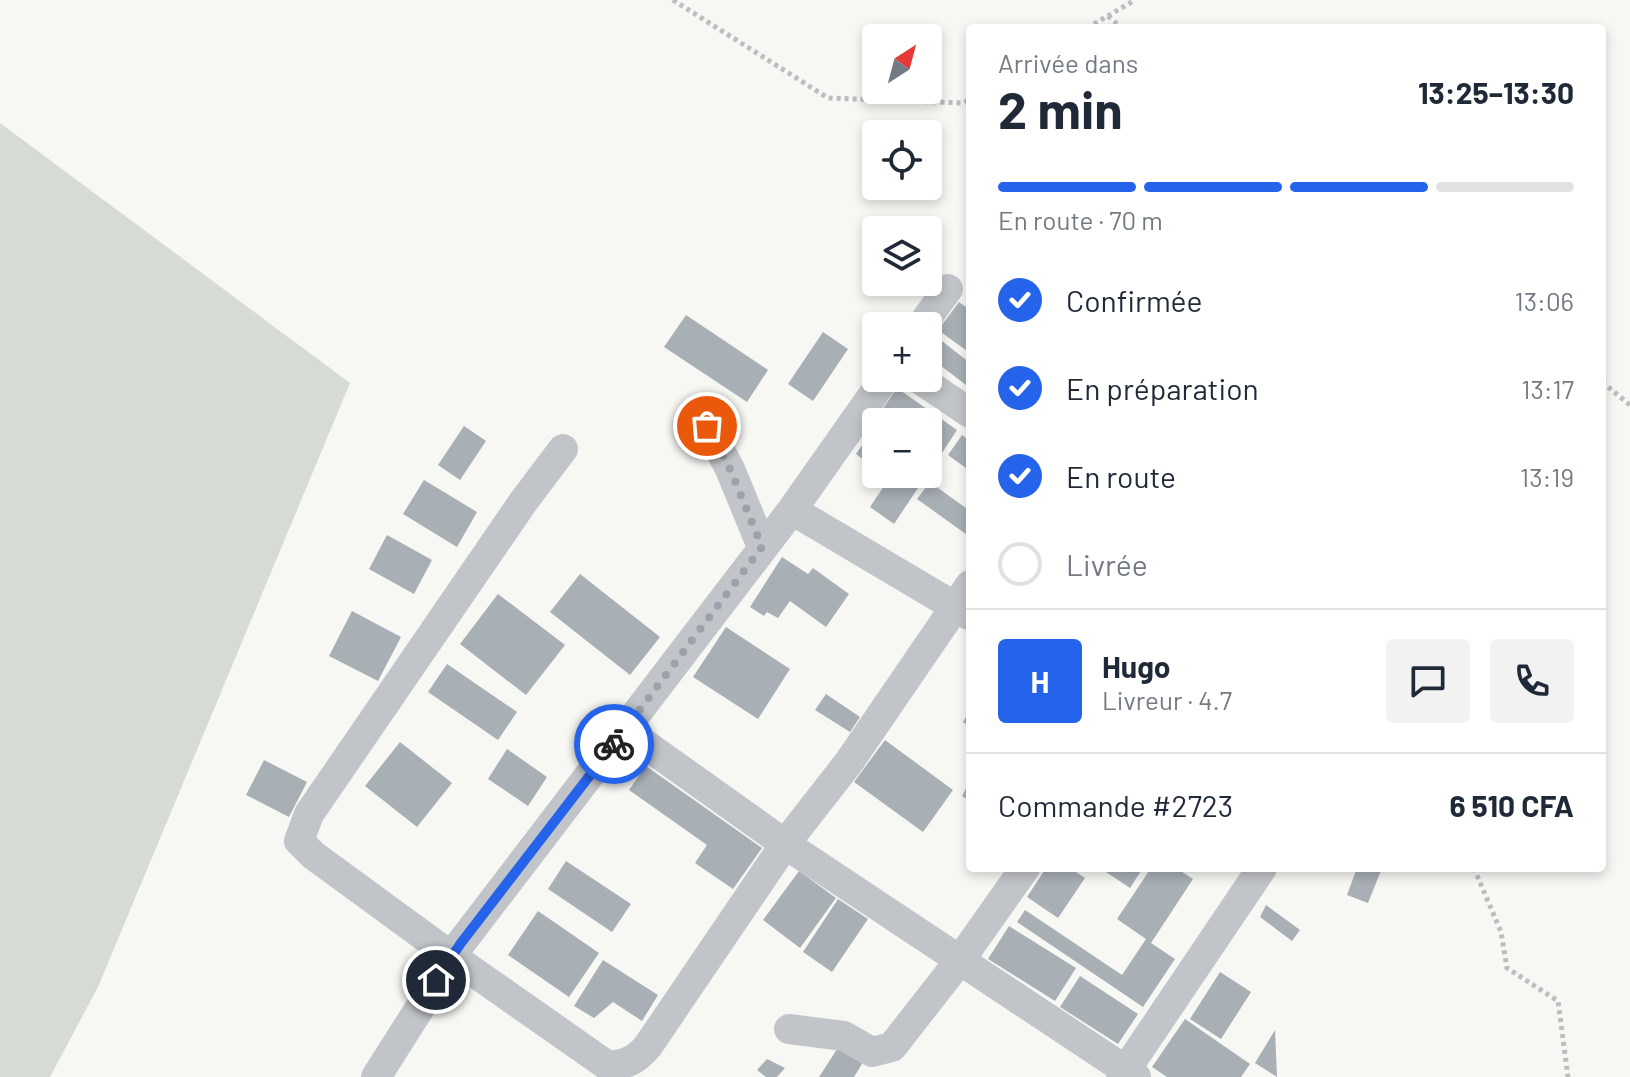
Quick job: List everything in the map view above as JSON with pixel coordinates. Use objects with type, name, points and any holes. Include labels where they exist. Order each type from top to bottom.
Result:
[{"type":"street","points":[[931,312],[948,289]]},
{"type":"street","points":[[376,1077],[451,956],[792,510],[875,392]]},
{"type":"street","points":[[939,392],[966,410]]},
{"type":"street","points":[[707,426],[730,469],[762,547]]},
{"type":"street","points":[[563,449],[523,502],[309,814],[299,841],[313,855],[451,956],[608,1066],[636,1060],[648,1046],[785,844],[849,762],[965,602],[792,510]]},
{"type":"street","points":[[625,730],[785,844],[1127,1075],[1259,872]]},
{"type":"street","points":[[789,1029],[844,1036],[872,1052],[892,1047],[960,960],[1022,872]]},
{"type":"path","points":[[673,0],[828,98],[966,101]]},
{"type":"path","points":[[1094,24],[1135,0]]},
{"type":"path","points":[[1108,16],[1117,24]]},
{"type":"path","points":[[1606,385],[1630,405]]},
{"type":"path","points":[[1476,872],[1501,932],[1507,968],[1558,1001],[1568,1077]]},
{"type":"shaded area","points":[[0,123],[350,383],[98,987],[50,1077],[0,1077]]},
{"type":"building","points":[[959,302],[966,307],[966,350],[942,333],[942,325]]},
{"type":"building","points":[[686,315],[768,370],[747,402],[664,347]]},
{"type":"building","points":[[823,332],[848,349],[813,401],[788,384]]},
{"type":"building","points":[[942,341],[966,360],[966,385],[942,367]]},
{"type":"building","points":[[894,392],[903,392],[926,408],[883,408]]},
{"type":"building","points":[[942,420],[957,430],[942,453]]},
{"type":"building","points":[[464,426],[486,441],[460,480],[438,465]]},
{"type":"building","points":[[962,435],[966,438],[966,468],[948,455]]},
{"type":"building","points":[[424,480],[477,512],[457,547],[403,514]]},
{"type":"building","points":[[883,488],[918,488],[894,524],[870,507]]},
{"type":"building","points":[[925,488],[938,488],[966,508],[966,534],[917,499]]},
{"type":"building","points":[[387,535],[432,560],[414,594],[369,569]]},
{"type":"building","points":[[782,557],[808,574],[813,568],[849,594],[826,627],[790,601],[778,618],[767,612],[764,616],[750,607]]},
{"type":"building","points":[[580,574],[660,637],[630,675],[550,612]]},
{"type":"building","points":[[498,594],[565,645],[526,695],[460,644]]},
{"type":"building","points":[[352,611],[401,637],[378,681],[329,656]]},
{"type":"building","points":[[726,627],[790,669],[758,719],[693,677]]},
{"type":"building","points":[[447,664],[517,712],[498,740],[428,692]]},
{"type":"building","points":[[826,694],[860,717],[850,732],[815,710]]},
{"type":"building","points":[[885,740],[953,790],[923,832],[854,782]]},
{"type":"building","points":[[400,742],[452,783],[417,827],[365,786]]},
{"type":"building","points":[[507,749],[547,777],[528,806],[488,779]]},
{"type":"building","points":[[264,760],[307,782],[289,817],[246,795]]},
{"type":"building","points":[[646,766],[762,848],[733,889],[695,863],[707,845],[629,790]]},
{"type":"building","points":[[566,861],[631,904],[612,932],[548,889]]},
{"type":"building","points":[[799,871],[836,898],[800,948],[763,920]]},
{"type":"building","points":[[1043,872],[1076,872],[1085,878],[1058,918],[1027,897]]},
{"type":"building","points":[[1106,872],[1140,872],[1130,888]]},
{"type":"building","points":[[1148,872],[1182,872],[1193,879],[1151,943],[1175,959],[1143,1007],[1017,922],[1025,910],[1122,975],[1146,939],[1117,919]]},
{"type":"building","points":[[1356,872],[1380,872],[1368,903],[1347,895]]},
{"type":"building","points":[[838,899],[868,919],[832,972],[803,952]]},
{"type":"building","points":[[1266,905],[1300,930],[1292,941],[1260,917]]},
{"type":"building","points":[[538,911],[599,953],[569,997],[508,955]]},
{"type":"building","points":[[1009,926],[1076,968],[1055,1001],[988,959]]},
{"type":"building","points":[[603,960],[658,995],[642,1021],[613,1002],[594,1018],[574,1006]]},
{"type":"building","points":[[1220,972],[1251,992],[1221,1039],[1190,1019]]},
{"type":"building","points":[[1080,976],[1138,1014],[1118,1044],[1060,1007]]},
{"type":"building","points":[[1185,1019],[1250,1064],[1241,1077],[1167,1077],[1152,1067]]},
{"type":"building","points":[[1275,1030],[1277,1077],[1255,1063]]},
{"type":"building","points":[[841,1043],[865,1059],[854,1077],[819,1077]]},
{"type":"building","points":[[767,1059],[785,1068],[777,1077],[766,1077],[757,1070]]},
{"type":"way so far","points":[[614,744],[762,547],[730,469],[707,426]]},
{"type":"route","points":[[436,980],[451,956],[614,744]]}]
